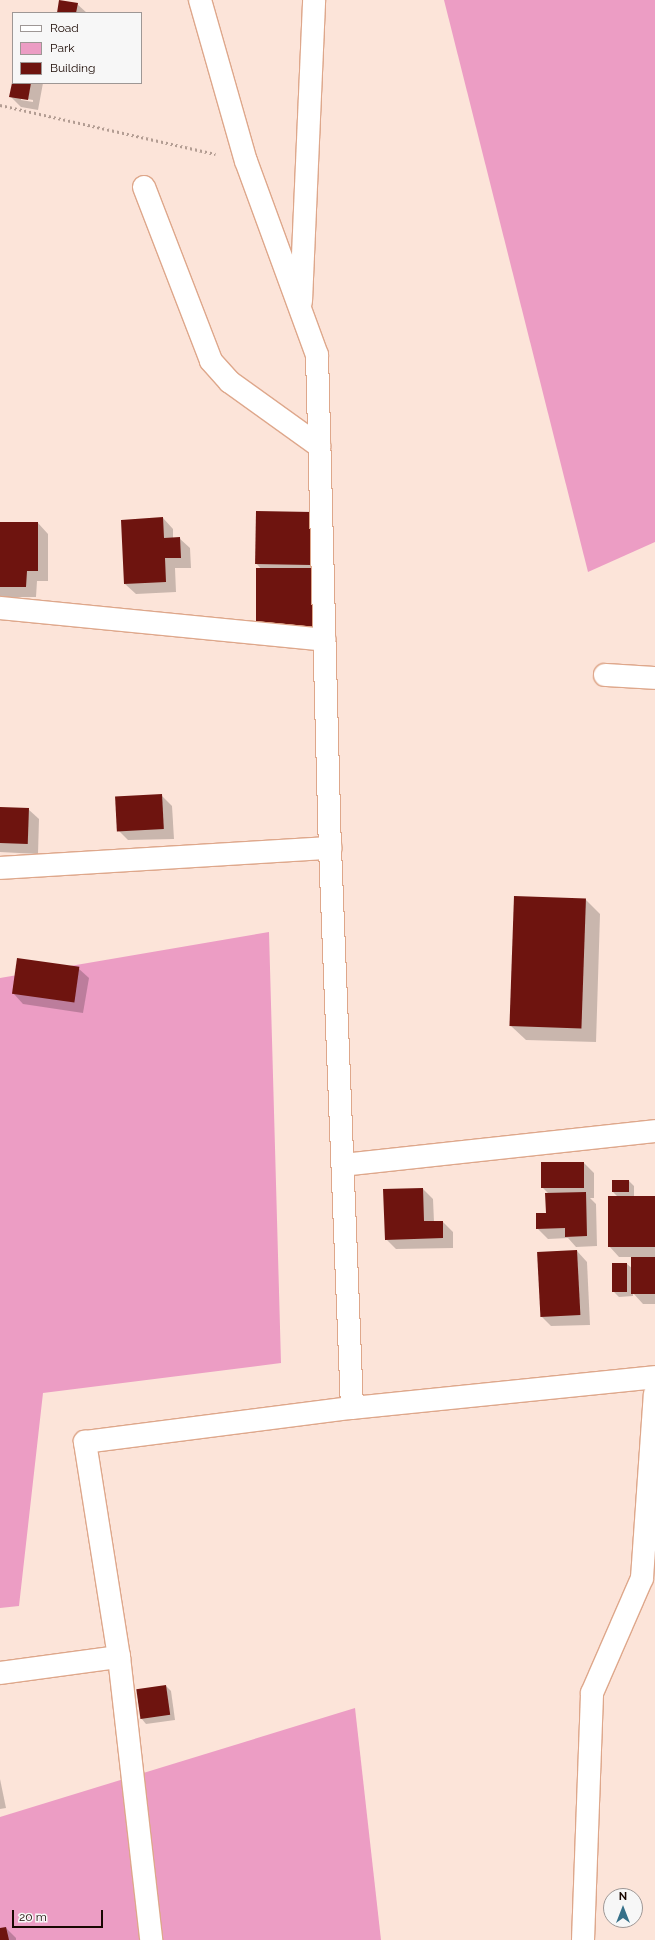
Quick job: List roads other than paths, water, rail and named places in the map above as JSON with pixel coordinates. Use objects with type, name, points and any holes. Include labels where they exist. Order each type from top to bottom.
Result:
[{"type":"street","points":[[200,0],[246,161],[317,355],[330,848],[352,1408]]},
{"type":"street","points":[[301,310],[314,0]]},
{"type":"street","points":[[144,187],[210,361],[230,382],[320,446]]},
{"type":"street","points":[[0,608],[324,640]]},
{"type":"street","points":[[605,675],[655,678]]},
{"type":"street","points":[[0,868],[330,848]]},
{"type":"street","points":[[343,1165],[655,1131]]},
{"type":"street","points":[[151,1940],[119,1657],[85,1442],[352,1408],[655,1377]]},
{"type":"street","points":[[583,1940],[592,1693],[642,1578],[655,1394]]},
{"type":"street","points":[[0,1674],[119,1657]]}]
